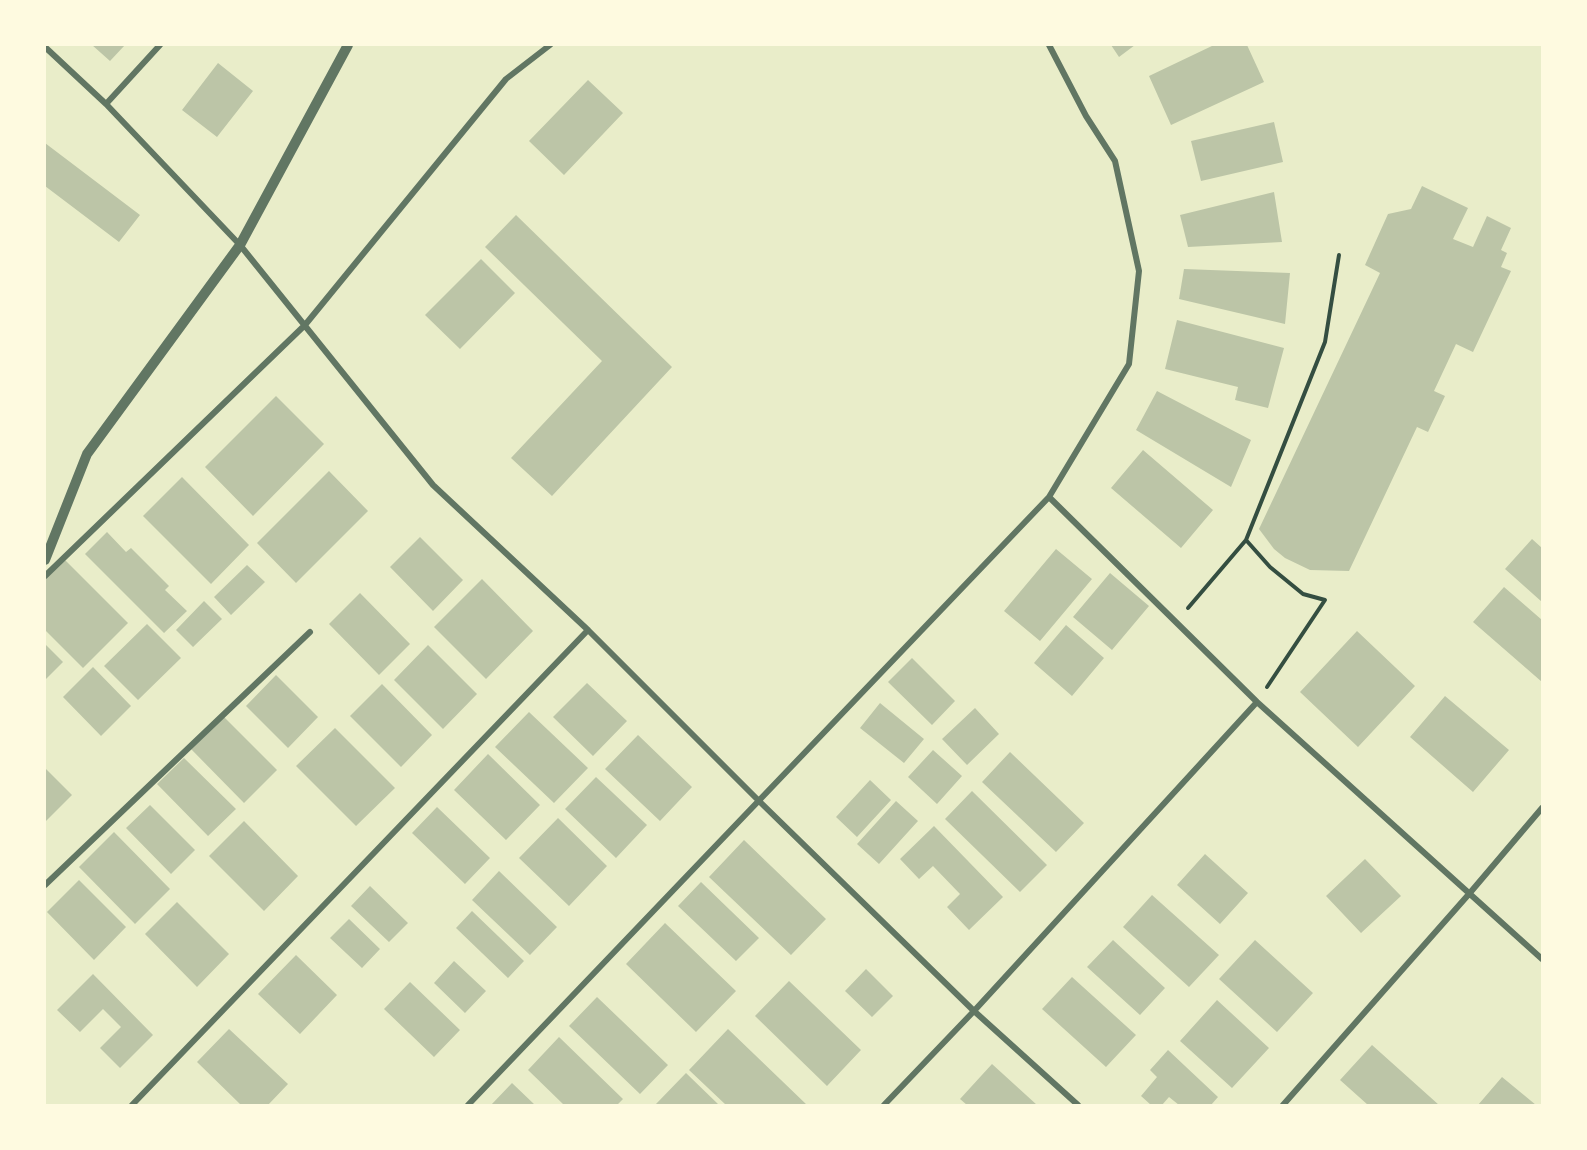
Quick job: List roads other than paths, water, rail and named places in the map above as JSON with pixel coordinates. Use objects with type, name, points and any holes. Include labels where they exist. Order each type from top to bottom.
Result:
[{"type":"street","points":[[106,104],[160,45]]},
{"type":"street","points":[[45,560],[87,454],[240,245],[348,45]]},
{"type":"street","points":[[45,576],[305,325],[506,80],[550,45]]},
{"type":"street","points":[[468,1105],[1049,497],[1129,364],[1139,271],[1115,161],[1086,116],[1048,45]]},
{"type":"street","points":[[45,47],[106,104],[240,245],[433,485],[588,630],[974,1011],[1078,1105]]},
{"type":"street","points":[[1049,497],[1257,702],[1542,959]]},
{"type":"street","points":[[132,1105],[588,630]]},
{"type":"street","points":[[45,885],[310,632]]},
{"type":"street","points":[[884,1105],[974,1011],[1257,702]]},
{"type":"street","points":[[1283,1105],[1542,808]]}]
